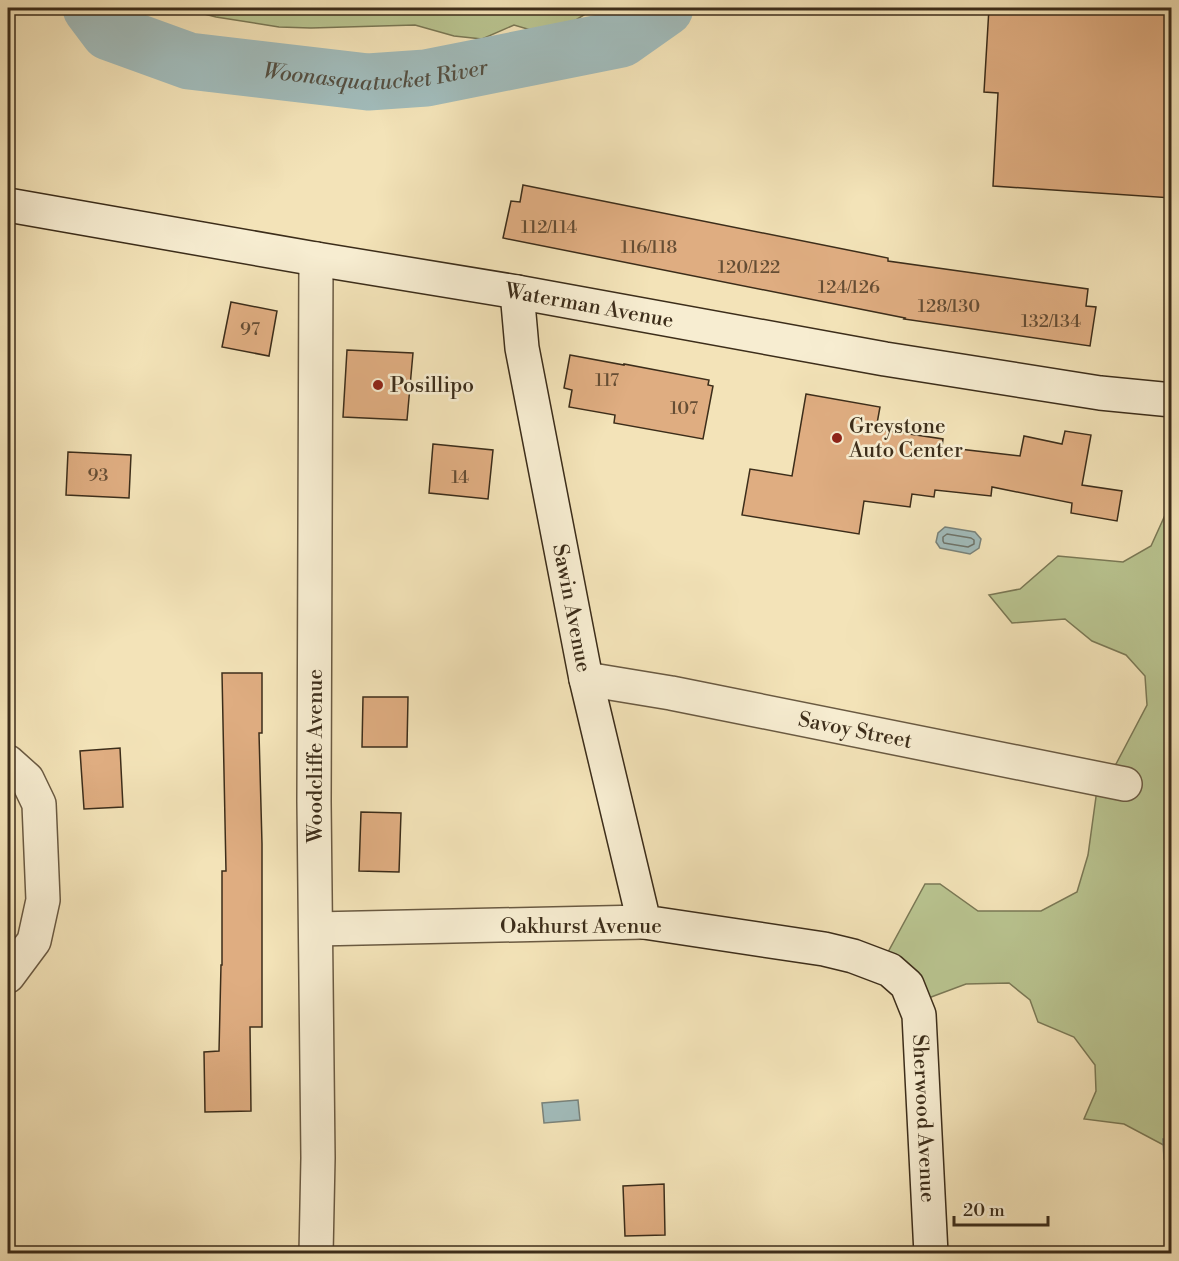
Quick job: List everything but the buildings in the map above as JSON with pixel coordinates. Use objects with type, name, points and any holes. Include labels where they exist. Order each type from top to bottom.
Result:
[{"type":"street","name":"Waterman Avenue","points":[[8,205],[316,259],[517,291],[885,359],[1100,393],[1172,400]]},
{"type":"street","name":"Woodcliffe Avenue","points":[[316,259],[314,802],[318,1147],[316,1254]]},
{"type":"street","name":"Sawin Avenue","points":[[517,291],[522,348],[586,679],[644,922]]},
{"type":"street","name":"Savoy Street","points":[[586,679],[683,695],[1125,784]]},
{"type":"street","points":[[8,762],[27,780],[39,804],[43,900],[34,941],[8,976]]},
{"type":"street","name":"Oakhurst Avenue","points":[[316,929],[644,922],[824,949],[853,956],[890,970],[907,986]]},
{"type":"street","name":"Sherwood Avenue","points":[[907,986],[919,1015],[931,1254]]},
{"type":"green space","points":[[181,8],[595,8],[560,30],[541,33],[514,25],[482,39],[454,36],[415,25],[279,27],[216,17]]},
{"type":"green space","points":[[1171,502],[1171,1149],[1124,1124],[1084,1119],[1096,1091],[1095,1065],[1074,1037],[1038,1022],[1030,1000],[1009,983],[966,984],[907,1006],[881,965],[925,884],[940,884],[978,911],[1041,911],[1077,892],[1088,855],[1099,775],[1116,764],[1147,705],[1145,676],[1126,655],[1092,641],[1065,619],[1012,623],[989,595],[1020,589],[1058,556],[1123,562],[1151,546]]},
{"type":"water","points":[[945,527],[975,532],[981,539],[979,548],[970,554],[940,548],[936,542],[938,533]]},
{"type":"water","points":[[578,1100],[580,1120],[544,1123],[542,1103]]},
{"type":"water","points":[[1163,1139],[1171,1139],[1171,1159],[1164,1159]]},
{"type":"waterway","name":"Woonasquatucket River","points":[[91,8],[109,32],[189,61],[368,82],[426,78],[621,39],[665,8]]},
{"type":"place","name":"Posillipo","points":[[378,385]]},
{"type":"place","name":"Greystone Auto Center","points":[[837,438]]}]
